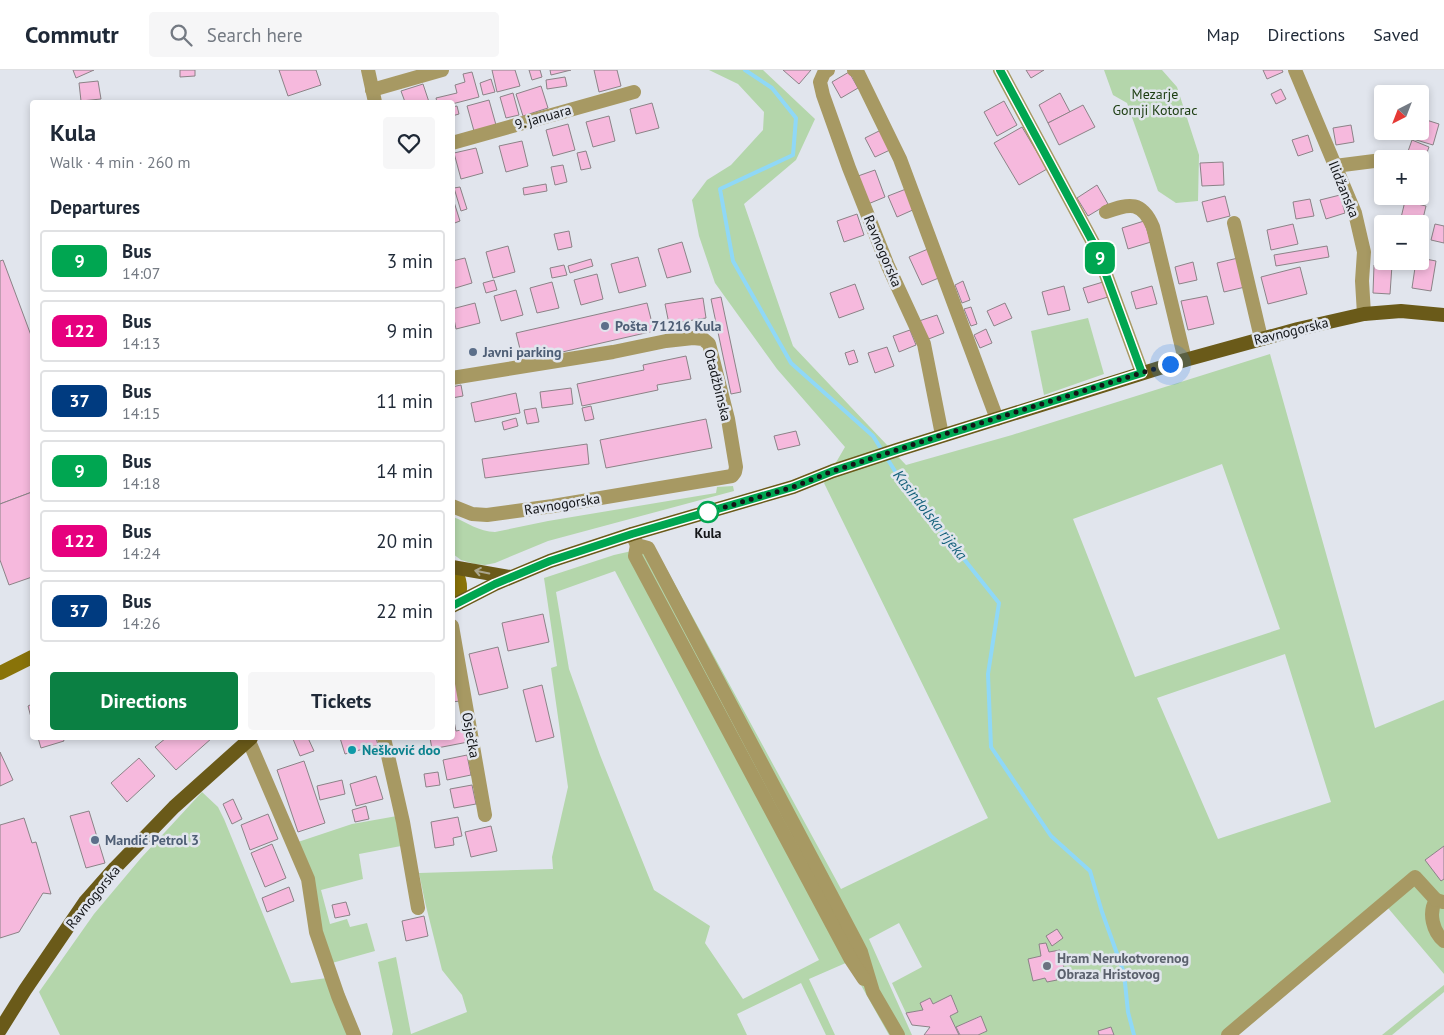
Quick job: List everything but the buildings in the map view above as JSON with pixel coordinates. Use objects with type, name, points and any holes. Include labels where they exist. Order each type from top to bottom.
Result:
[{"type":"main road","name":"Ravnogorska","points":[[455,601],[550,561],[635,539],[942,435],[1184,360],[1261,338],[1364,314],[1401,312],[1444,314]]},
{"type":"main road","points":[[455,568],[511,577]]},
{"type":"main road","points":[[455,571],[459,576],[461,591],[455,600]]},
{"type":"main road","points":[[0,672],[30,658]]},
{"type":"main road","name":"Ravnogorska","points":[[0,1030],[85,902],[174,807],[248,740]]},
{"type":"street","points":[[368,70],[374,96],[442,70]]},
{"type":"street","name":"Ravnogorska","points":[[828,70],[824,73],[820,82],[823,95],[849,168],[888,266],[924,344],[942,435]]},
{"type":"street","points":[[854,70],[857,71],[900,159],[997,419]]},
{"type":"street","points":[[1000,70],[1097,250],[1142,373]]},
{"type":"street","name":"Ilidžanska","points":[[1295,70],[1355,213],[1364,252],[1362,281],[1364,314]]},
{"type":"street","name":"9. januara","points":[[455,142],[634,92]]},
{"type":"street","points":[[1335,166],[1374,161]]},
{"type":"street","points":[[1106,212],[1124,205],[1143,210],[1148,217],[1153,227],[1184,360]]},
{"type":"street","points":[[1234,223],[1261,338]]},
{"type":"street","name":"Otadžbinska","points":[[455,378],[613,352],[666,341],[693,338],[703,339],[709,344],[728,419],[736,467],[732,476]]},
{"type":"street","name":"Ravnogorska","points":[[455,507],[472,514],[487,515],[732,476]]},
{"type":"street","points":[[635,539],[648,548],[856,942],[861,952],[873,992],[898,1035]]},
{"type":"street","name":"Osječka","points":[[455,643],[485,815]]},
{"type":"street","name":"Ravnogorska","points":[[251,740],[308,879],[316,932],[338,996],[354,1035]]},
{"type":"street","points":[[384,740],[403,822],[418,908]]},
{"type":"street","points":[[1228,1035],[1415,877],[1440,901],[1433,905],[1433,922],[1437,935],[1444,941]]},
{"type":"green space","points":[[709,70],[763,70],[815,119],[796,160],[744,204],[793,346],[906,465],[1012,435],[1270,354],[1375,728],[1444,700],[1444,974],[1388,908],[1238,1035],[978,1035],[987,1031],[980,1016],[955,1028],[950,1016],[958,1011],[951,996],[933,1004],[930,998],[920,1003],[923,1010],[906,1013],[892,983],[922,967],[899,923],[869,939],[912,1035],[889,1035],[848,962],[809,979],[835,1035],[826,1035],[801,983],[737,1014],[747,1035],[392,1035],[393,1031],[378,962],[396,957],[411,1034],[467,1012],[462,995],[442,970],[419,873],[553,869],[552,857],[568,787],[551,668],[557,666],[544,578],[614,555],[654,546],[841,889],[988,818],[824,483],[845,447],[777,369],[715,283],[699,236],[692,200],[707,180],[731,165],[763,130],[764,112],[738,84]],"holes":[[[1222,464],[1280,629],[1135,677],[1073,519]],[[615,571],[819,960],[743,999],[705,943],[710,926],[654,890],[600,755],[569,669],[556,592]],[[1285,654],[1331,802],[1218,839],[1157,698]]]},
{"type":"green space","name":"Mezarje Gornji Kotorac","points":[[1104,70],[1162,70],[1177,87],[1199,155],[1198,201],[1176,203],[1158,191],[1127,103],[1113,95]]},
{"type":"green space","points":[[1088,318],[1104,374],[1044,395],[1031,331]]},
{"type":"green space","points":[[733,486],[734,491],[548,541],[495,563],[475,564],[461,560],[455,556],[455,518],[478,529],[495,532],[548,521],[716,493],[717,487]]},
{"type":"green space","points":[[202,792],[218,807],[224,819],[291,983],[327,978],[348,1035],[60,1035],[39,992],[94,914],[141,858]]},
{"type":"green space","points":[[397,816],[401,846],[359,854],[363,879],[321,890],[330,924],[347,919],[350,927],[367,923],[375,951],[332,963],[319,926],[298,842],[352,824]]},
{"type":"green space","points":[[1444,985],[1444,992],[1392,1035],[1382,1035]]},
{"type":"waterway","name":"Kasindolska rijeka","points":[[745,70],[772,88],[796,118],[793,155],[720,189],[733,261],[791,363],[873,436],[900,479],[999,603],[988,674],[991,747],[1051,836],[1090,871],[1102,912],[1124,973],[1128,1012],[1134,1035]]},
{"type":"bus line","name":"9","points":[[455,604],[495,584],[550,561],[632,534],[793,487],[833,471],[942,435],[1044,405],[1142,373],[1097,250],[1000,70]]},
{"type":"place","name":"Pošta 71216 Kula","points":[[605,326]]},
{"type":"place","name":"Javni parking","points":[[473,352]]},
{"type":"place","name":"Kula","points":[[708,512]]},
{"type":"place","name":"Nešković doo","points":[[352,750]]},
{"type":"place","name":"Mandić Petrol 3","points":[[95,840]]},
{"type":"place","name":"Hram Nerukotvorenog Obraza Hristovog","points":[[1047,966]]},
{"type":"route","points":[[708,512],[793,487],[833,471],[942,435],[1044,405],[1170,364]]}]
